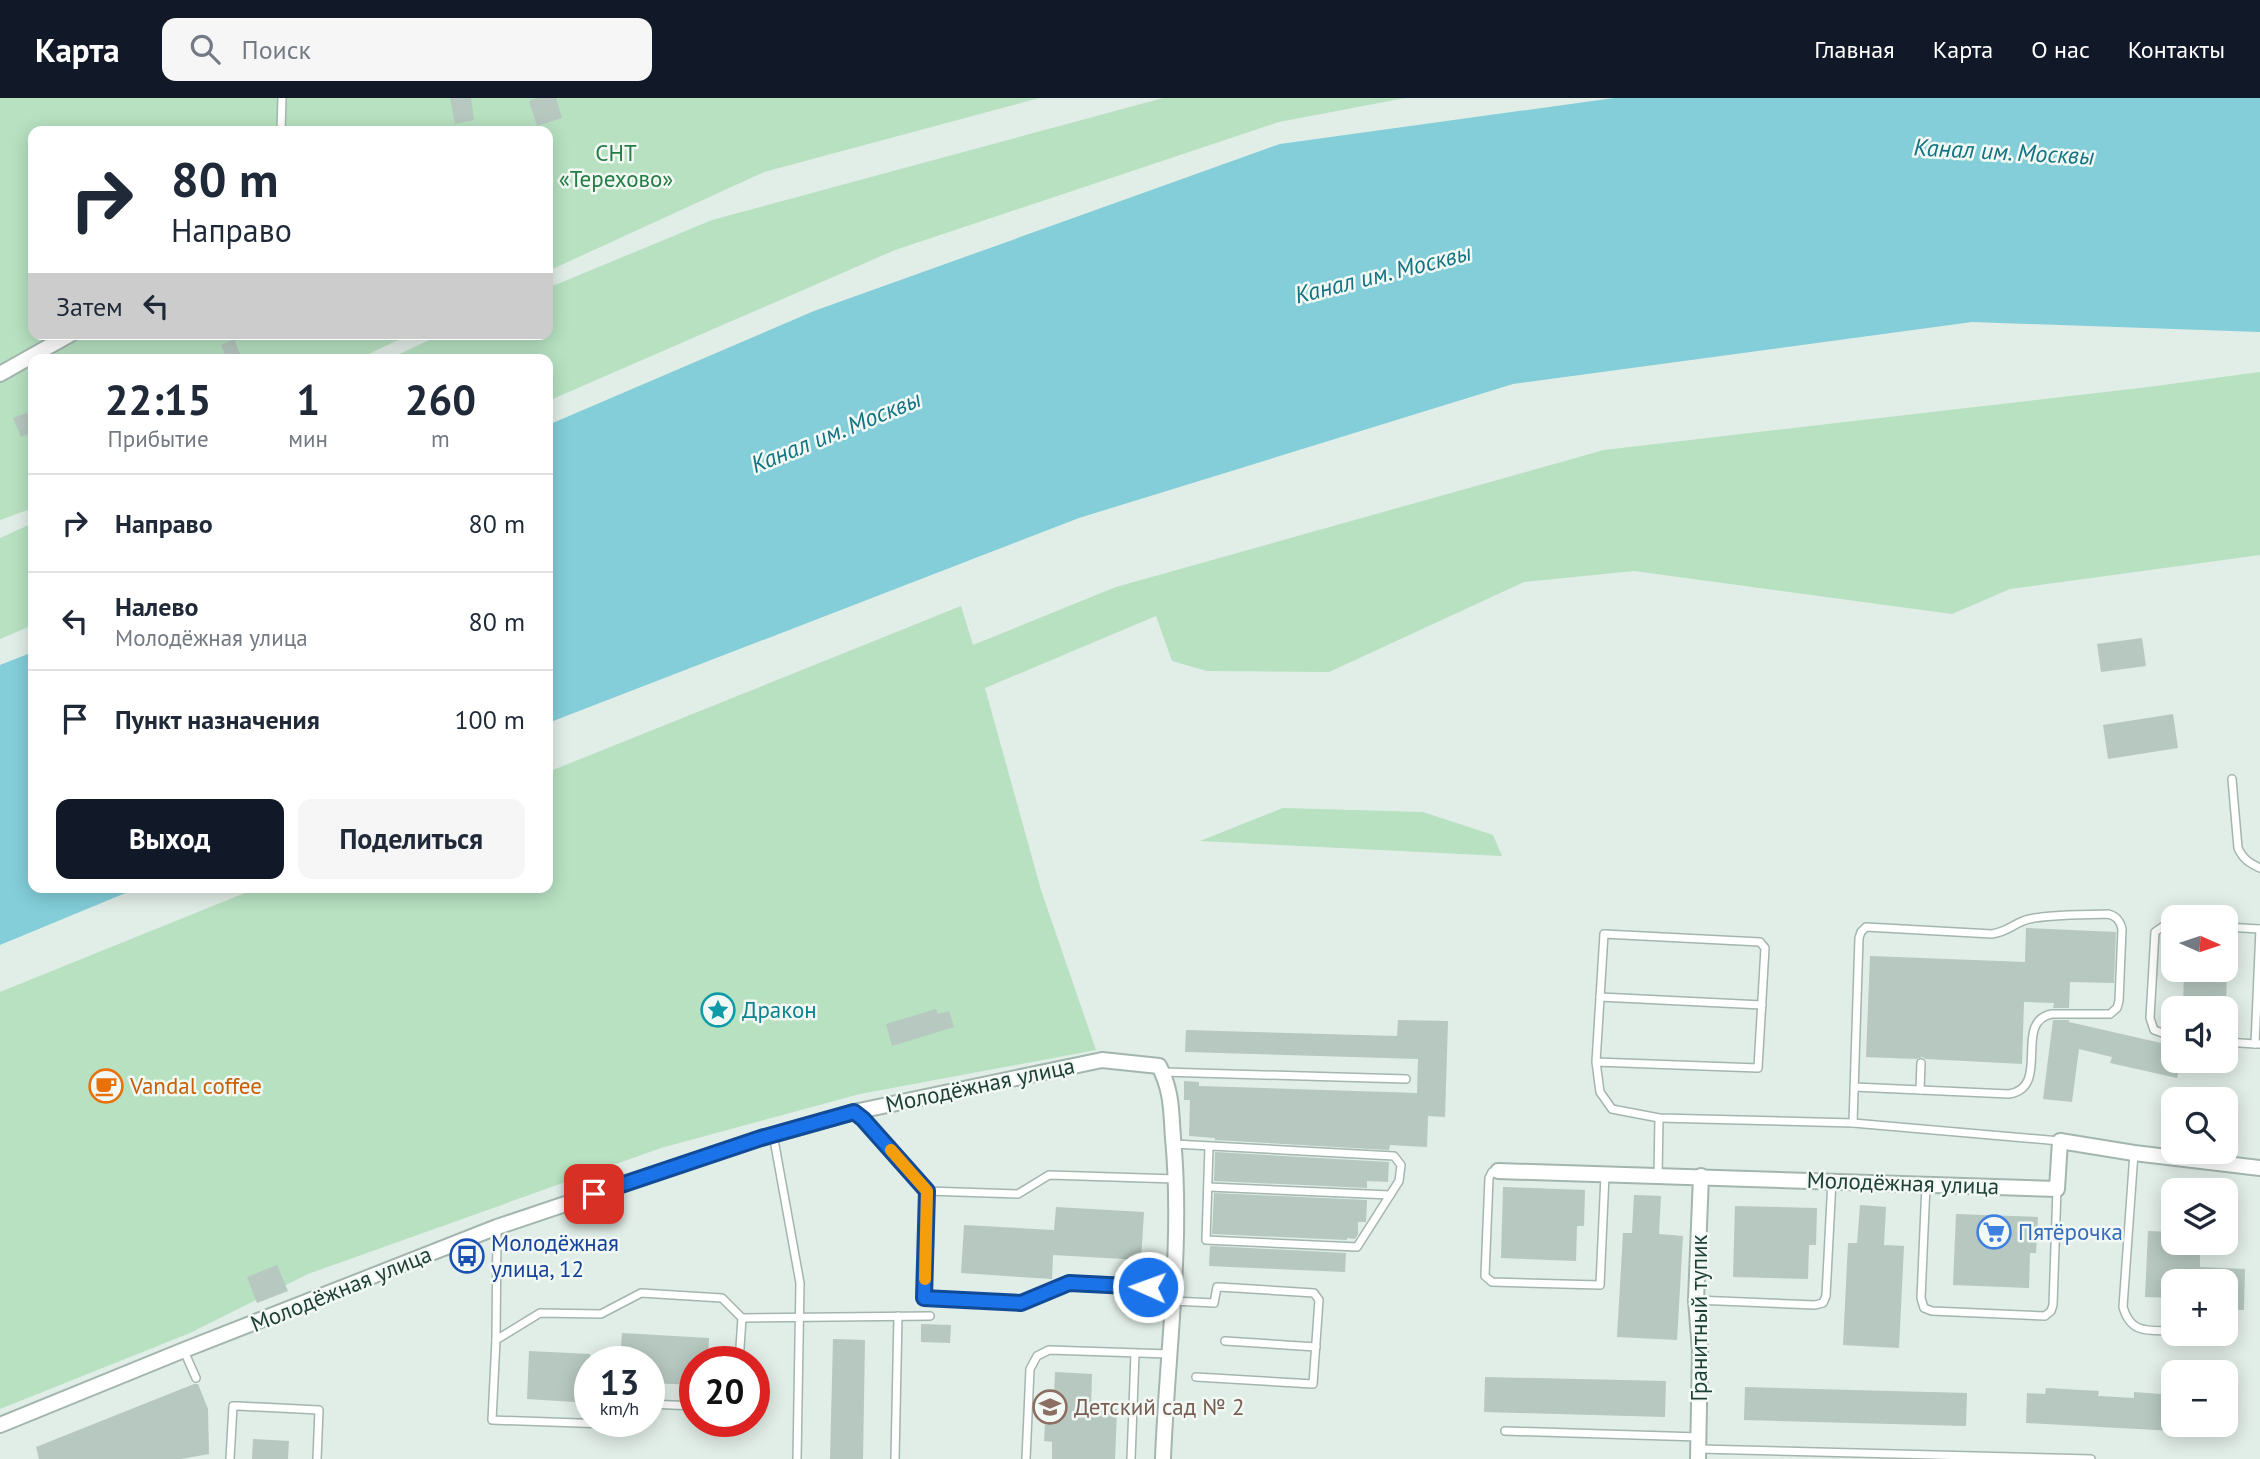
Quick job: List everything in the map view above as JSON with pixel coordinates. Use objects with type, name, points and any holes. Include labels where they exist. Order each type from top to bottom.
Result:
[{"type":"street","points":[[36,354],[60,340]]},
{"type":"street","points":[[0,374],[28,358]]},
{"type":"street","name":"Молодёжная улица","points":[[0,1425],[497,1227],[773,1134],[854,1112],[1102,1060],[1159,1066],[1162,1072]]},
{"type":"street","points":[[1162,1072],[1168,1083],[1177,1179],[1174,1295],[1163,1459]]},
{"type":"street","points":[[2057,1188],[2060,1141],[2133,1153],[2260,1168]]},
{"type":"street","name":"Молодёжная улица","points":[[1499,1171],[2057,1188]]},
{"type":"street","name":"Гранитный тупик","points":[[1698,1448],[1700,1351],[1696,1300],[1701,1176]]},
{"type":"lane","points":[[281,126],[282,98]]},
{"type":"lane","points":[[2232,779],[2238,848],[2249,863],[2260,868]]},
{"type":"lane","points":[[1853,1123],[1854,1087],[1859,938],[1866,927],[1992,934],[2004,932],[2021,921],[2034,919],[2108,914],[2121,922],[2117,1008],[2110,1014],[2052,1014],[2044,1015],[2037,1021],[2030,1077],[2026,1086],[2018,1093],[1854,1087]]},
{"type":"lane","points":[[2161,928],[2155,932],[2150,1018],[2154,1030],[2161,1032]]},
{"type":"lane","points":[[2238,928],[2260,929],[2257,1044],[2238,1043]]},
{"type":"lane","points":[[1597,1062],[1758,1068],[1765,948],[1760,942],[1604,934],[1597,1062],[1600,1092],[1612,1109],[1659,1118],[1853,1123],[2060,1141]]},
{"type":"lane","points":[[1600,997],[1762,1005]]},
{"type":"lane","points":[[1920,1090],[1921,1063]]},
{"type":"lane","points":[[1162,1072],[1406,1079]]},
{"type":"lane","points":[[854,1112],[927,1191],[924,1298],[1021,1303],[1069,1283],[1174,1295],[1214,1303],[1217,1287],[1314,1293],[1319,1300],[1314,1380],[1309,1385],[1196,1377]]},
{"type":"lane","points":[[1658,1176],[1659,1118]]},
{"type":"lane","points":[[773,1134],[800,1283],[797,1459]]},
{"type":"lane","points":[[1174,1144],[1394,1156],[1401,1165],[1399,1181],[1357,1247],[1206,1240],[1209,1146]]},
{"type":"lane","points":[[2133,1153],[2123,1307],[2126,1318],[2133,1326],[2161,1330]]},
{"type":"lane","points":[[1499,1171],[1492,1172],[1489,1178],[1485,1276],[1492,1283],[1600,1285],[1605,1175]]},
{"type":"lane","points":[[927,1191],[1018,1194],[1049,1175],[1177,1179]]},
{"type":"lane","points":[[1696,1300],[1815,1305],[1823,1303],[1826,1296],[1832,1181]]},
{"type":"lane","points":[[1926,1184],[1921,1298],[1924,1308],[1932,1311],[2045,1316],[2053,1305],[2057,1188]]},
{"type":"lane","points":[[1208,1187],[1390,1195]]},
{"type":"lane","points":[[497,1227],[492,1419],[574,1423]]},
{"type":"lane","points":[[496,1340],[540,1313],[601,1314],[641,1293],[722,1298],[742,1318],[930,1316]]},
{"type":"lane","points":[[895,1459],[898,1316]]},
{"type":"lane","points":[[740,1346],[742,1318]]},
{"type":"lane","points":[[1225,1341],[1316,1347]]},
{"type":"lane","points":[[184,1350],[196,1378]]},
{"type":"lane","points":[[1026,1459],[1030,1369],[1037,1356],[1049,1350],[1169,1354]]},
{"type":"lane","points":[[1131,1459],[1135,1354]]},
{"type":"lane","points":[[230,1459],[233,1406],[319,1410],[317,1459]]},
{"type":"lane","points":[[1505,1431],[1808,1455],[2091,1459]]},
{"type":"green space","name":"СНТ «Терехово»","points":[[0,98],[1039,98],[764,172],[553,269],[553,126],[28,126],[28,340],[398,340],[369,354],[28,354],[28,510],[0,520]]},
{"type":"green space","points":[[1163,98],[1405,98],[1279,122],[895,250],[553,399],[553,354],[400,354],[429,340],[553,340],[553,286],[712,220]]},
{"type":"green space","points":[[2260,372],[2260,555],[2010,589],[1952,614],[1634,571],[1524,582],[1329,672],[1207,671],[1172,661],[1156,616],[985,688],[1041,890],[1096,1050],[860,1094],[661,1148],[308,1274],[190,1333],[0,1409],[0,992],[245,893],[553,893],[553,770],[961,606],[973,645],[1116,587],[1604,450]]},
{"type":"green space","points":[[28,525],[28,627],[0,639],[0,538]]},
{"type":"green space","points":[[1283,808],[1423,812],[1493,835],[1502,856],[1200,841]]},
{"type":"water","name":"Канал им. Москвы","points":[[1614,98],[2260,98],[2260,332],[1972,322],[1513,384],[1079,518],[553,721],[553,423],[814,311],[1280,144]]},
{"type":"water","points":[[28,654],[28,893],[126,893],[0,945],[0,665]]},
{"type":"building","points":[[450,98],[471,98],[474,120],[455,124]]},
{"type":"building","points":[[556,98],[562,118],[537,126],[529,101]]},
{"type":"building","points":[[234,340],[240,354],[225,354],[221,345]]},
{"type":"building","points":[[28,412],[28,434],[21,437],[13,418]]},
{"type":"building","points":[[2142,638],[2146,666],[2101,672],[2097,644]]},
{"type":"building","points":[[2173,714],[2178,748],[2108,759],[2103,725]]},
{"type":"building","points":[[2026,928],[2116,932],[2114,983],[2070,982],[2069,1008],[2053,1008],[2054,1003],[2024,1002],[2022,1064],[1922,1057],[1866,1057],[1870,956],[2025,962]]},
{"type":"building","points":[[2184,982],[2227,982],[2226,996],[2183,996]]},
{"type":"building","points":[[936,1009],[938,1014],[949,1011],[954,1027],[892,1046],[886,1024]]},
{"type":"building","points":[[1398,1020],[1448,1021],[1445,1117],[1428,1116],[1427,1147],[1390,1145],[1389,1150],[1215,1140],[1189,1136],[1190,1100],[1184,1100],[1184,1081],[1199,1082],[1199,1086],[1417,1093],[1418,1059],[1185,1052],[1186,1030],[1397,1036]]},
{"type":"building","points":[[2053,1020],[2069,1020],[2161,1043],[2161,1073],[2178,1073],[2177,1078],[2110,1063],[2112,1057],[2079,1049],[2072,1102],[2043,1099]]},
{"type":"building","points":[[1215,1152],[1389,1162],[1388,1182],[1367,1181],[1367,1188],[1214,1181]]},
{"type":"building","points":[[1503,1187],[1585,1190],[1584,1226],[1577,1226],[1576,1261],[1501,1258]]},
{"type":"building","points":[[1214,1193],[1367,1200],[1366,1222],[1358,1222],[1355,1239],[1347,1240],[1212,1234]]},
{"type":"building","points":[[1634,1195],[1661,1196],[1659,1234],[1683,1236],[1677,1340],[1617,1337],[1623,1233],[1632,1233]]},
{"type":"building","points":[[1860,1205],[1886,1207],[1884,1245],[1904,1246],[1899,1348],[1843,1345],[1848,1243],[1857,1243]]},
{"type":"building","points":[[1735,1206],[1817,1208],[1816,1245],[1809,1245],[1808,1279],[1733,1277]]},
{"type":"building","points":[[1056,1207],[1144,1212],[1141,1260],[1053,1255],[1052,1279],[961,1273],[964,1225],[1054,1230]]},
{"type":"building","points":[[1956,1214],[2038,1217],[2036,1253],[2030,1253],[2029,1288],[1953,1285]]},
{"type":"building","points":[[2148,1231],[2161,1232],[2161,1255],[2200,1255],[2200,1267],[2245,1269],[2244,1310],[2238,1310],[2238,1269],[2161,1269],[2161,1298],[2145,1297]]},
{"type":"building","points":[[1210,1246],[1346,1253],[1345,1272],[1209,1266]]},
{"type":"building","points":[[277,1265],[288,1291],[257,1303],[247,1277]]},
{"type":"building","points":[[921,1324],[951,1325],[950,1343],[921,1342]]},
{"type":"building","points":[[622,1333],[709,1338],[709,1346],[679,1346],[679,1384],[665,1384],[665,1346],[621,1346]]},
{"type":"building","points":[[833,1339],[865,1340],[863,1459],[830,1459]]},
{"type":"building","points":[[529,1351],[574,1353],[574,1402],[527,1399]]},
{"type":"building","points":[[1055,1372],[1092,1374],[1091,1408],[1117,1409],[1115,1459],[1052,1459],[1052,1442],[1044,1441],[1045,1422],[1053,1423]]},
{"type":"building","points":[[1485,1377],[1666,1381],[1665,1417],[1484,1412]]},
{"type":"building","points":[[198,1384],[208,1409],[209,1454],[181,1459],[39,1459],[36,1447]]},
{"type":"building","points":[[1745,1387],[1967,1393],[1966,1426],[1744,1420]]},
{"type":"building","points":[[2046,1388],[2099,1391],[2098,1396],[2134,1398],[2134,1392],[2161,1394],[2161,1430],[2026,1423],[2027,1393],[2045,1394]]},
{"type":"building","points":[[253,1439],[289,1441],[288,1459],[252,1459]]},
{"type":"slow traffic","points":[[891,1150],[927,1191],[925,1279]]},
{"type":"place","name":"Дракон","points":[[718,1010]]},
{"type":"place","name":"Vandal coffee","points":[[106,1086]]},
{"type":"place","name":"Пятёрочка","points":[[1994,1232]]},
{"type":"place","name":"Молодёжная улица, 12","points":[[467,1256]]},
{"type":"place","name":"Детский сад № 2","points":[[1050,1407]]},
{"type":"route","points":[[594,1194],[761,1138],[854,1112],[927,1191],[924,1298],[1021,1303],[1069,1283],[1148,1287]]}]
